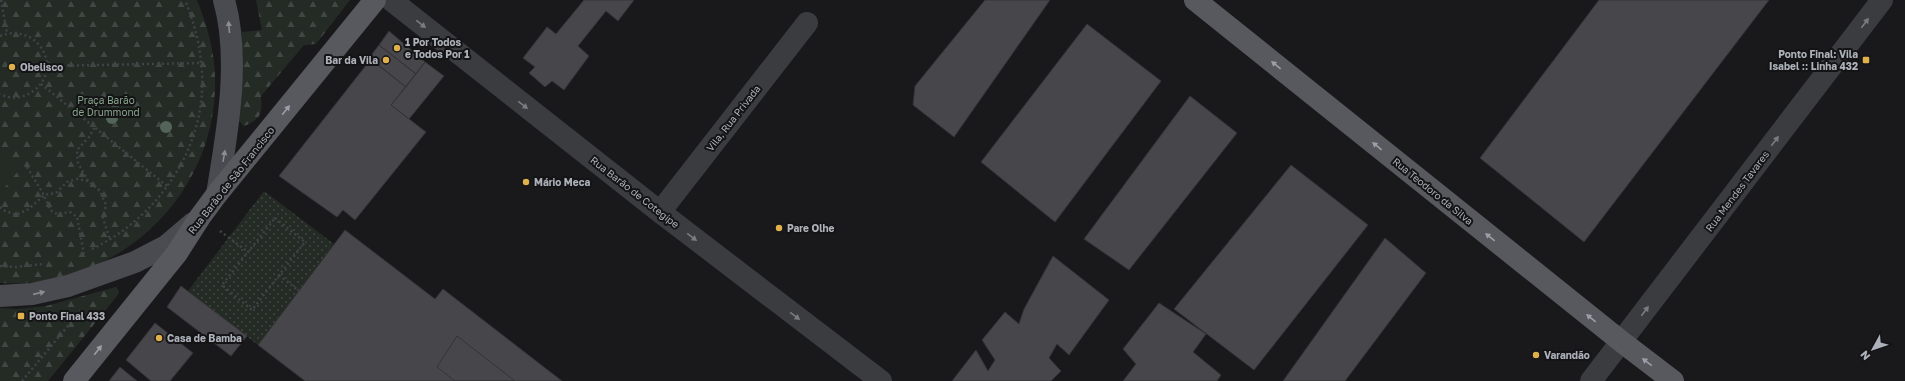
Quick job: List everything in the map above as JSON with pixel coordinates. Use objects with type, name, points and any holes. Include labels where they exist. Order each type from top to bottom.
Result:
[{"type":"main road","name":"Rua Barão de São Francisco","points":[[74,381],[177,253],[217,194],[375,0]]},
{"type":"main road","name":"Rua Teodoro da Silva","points":[[1195,0],[1622,342],[1673,381]]},
{"type":"street","points":[[217,194],[228,132],[231,87],[231,43],[228,15],[224,0]]},
{"type":"street","name":"Rua Barão de Cotegipe","points":[[391,0],[660,212],[881,381]]},
{"type":"street","name":"Rua Mendes Tavares","points":[[1591,381],[1882,0]]},
{"type":"street","name":"Vila, Rua Privada","points":[[660,212],[807,23]]},
{"type":"street","points":[[0,296],[32,294],[68,286],[135,262],[166,246],[200,217]]},
{"type":"path","points":[[1,0],[7,33]]},
{"type":"path","points":[[79,255],[110,240],[142,216],[168,187],[189,148],[196,128],[202,84],[202,63],[196,28],[185,0]]},
{"type":"path","points":[[0,36],[7,33],[17,32],[35,40],[42,48],[46,56],[47,66],[45,76],[41,84],[28,95],[19,98],[11,98],[0,94]]},
{"type":"path","points":[[47,66],[202,63]]},
{"type":"path","points":[[41,84],[168,187]]},
{"type":"path","points":[[94,128],[89,137],[77,150],[78,163],[88,181],[100,191],[106,204],[103,218],[110,240]]},
{"type":"path","points":[[26,168],[44,195],[50,210],[57,214],[70,212],[77,217],[84,253]]},
{"type":"path","points":[[0,207],[2,210],[16,215],[29,209],[44,195],[56,193],[67,182],[77,179],[88,181]]},
{"type":"path","points":[[275,218],[306,242],[279,276],[252,310],[222,285],[275,218]]},
{"type":"path","points":[[229,238],[248,252]]},
{"type":"path","points":[[0,266],[22,266],[49,263]]},
{"type":"path","points":[[279,276],[299,291]]},
{"type":"path","points":[[22,381],[87,304]]},
{"type":"green space","name":"Praça Barão de Drummond","points":[[0,0],[197,0],[212,47],[215,76],[212,119],[200,160],[180,196],[153,227],[120,252],[84,270],[43,281],[0,283]]},
{"type":"green space","points":[[256,0],[350,0],[316,44],[304,45],[261,96],[260,115],[254,121],[244,126],[239,121],[242,97],[242,32],[262,30]]},
{"type":"green space","points":[[0,155],[19,170],[0,193]]},
{"type":"green space","points":[[264,191],[334,244],[258,345],[188,291]]},
{"type":"green space","points":[[116,287],[119,291],[117,296],[48,381],[0,381],[0,308],[17,309],[46,306]]},
{"type":"building","points":[[584,0],[634,0],[618,21],[606,11],[578,46],[589,56],[564,90],[552,81],[545,87],[529,73],[535,67],[523,58],[547,27],[556,34]]},
{"type":"building","points":[[985,0],[1050,0],[954,137],[913,105],[915,86]]},
{"type":"building","points":[[1599,0],[1769,0],[1584,242],[1480,158]]},
{"type":"building","points":[[1087,24],[1161,81],[1055,222],[981,162]]},
{"type":"building","points":[[389,31],[425,62],[416,74],[379,45]]},
{"type":"building","points":[[379,45],[416,74],[406,87],[369,58]]},
{"type":"building","points":[[371,59],[406,87],[391,105],[426,132],[355,220],[343,210],[337,217],[279,176]]},
{"type":"building","points":[[425,62],[444,76],[409,119],[391,105]]},
{"type":"building","points":[[1190,96],[1237,133],[1129,270],[1084,239]]},
{"type":"building","points":[[1291,165],[1368,225],[1254,370],[1174,309]]},
{"type":"building","points":[[345,230],[435,299],[443,289],[562,381],[305,381],[258,345]]},
{"type":"building","points":[[1385,238],[1426,273],[1345,381],[1283,381]]},
{"type":"building","points":[[1053,256],[1109,300],[1069,355],[1057,344],[1049,358],[1061,371],[1051,381],[952,381],[976,350],[988,371],[995,360],[982,340],[1005,312],[1019,324],[1024,309]]},
{"type":"building","points":[[181,286],[247,336],[231,356],[167,307]]},
{"type":"building","points":[[1159,303],[1206,334],[1193,352],[1221,375],[1217,381],[1123,381],[1136,364],[1123,349]]},
{"type":"building","name":"Casa de Bamba","points":[[155,323],[193,353],[170,381],[151,381],[126,360]]},
{"type":"building","points":[[457,336],[515,381],[455,381],[437,367]]},
{"type":"building","points":[[120,367],[137,381],[109,381]]},
{"type":"place","name":"1 Por Todos e Todos Por 1","points":[[397,48]]},
{"type":"place","name":"Bar da Vila","points":[[386,60]]},
{"type":"place","name":"Ponto Final: Vila Isabel :: Linha 432","points":[[1866,60]]},
{"type":"place","name":"Obelisco","points":[[12,67]]},
{"type":"place","name":"Mário Meca","points":[[526,182]]},
{"type":"place","name":"Pare Olhe","points":[[779,228]]},
{"type":"place","name":"Ponto Final 433","points":[[21,316]]},
{"type":"place","name":"Casa de Bamba","points":[[159,338]]},
{"type":"place","name":"Varandão","points":[[1536,355]]}]
